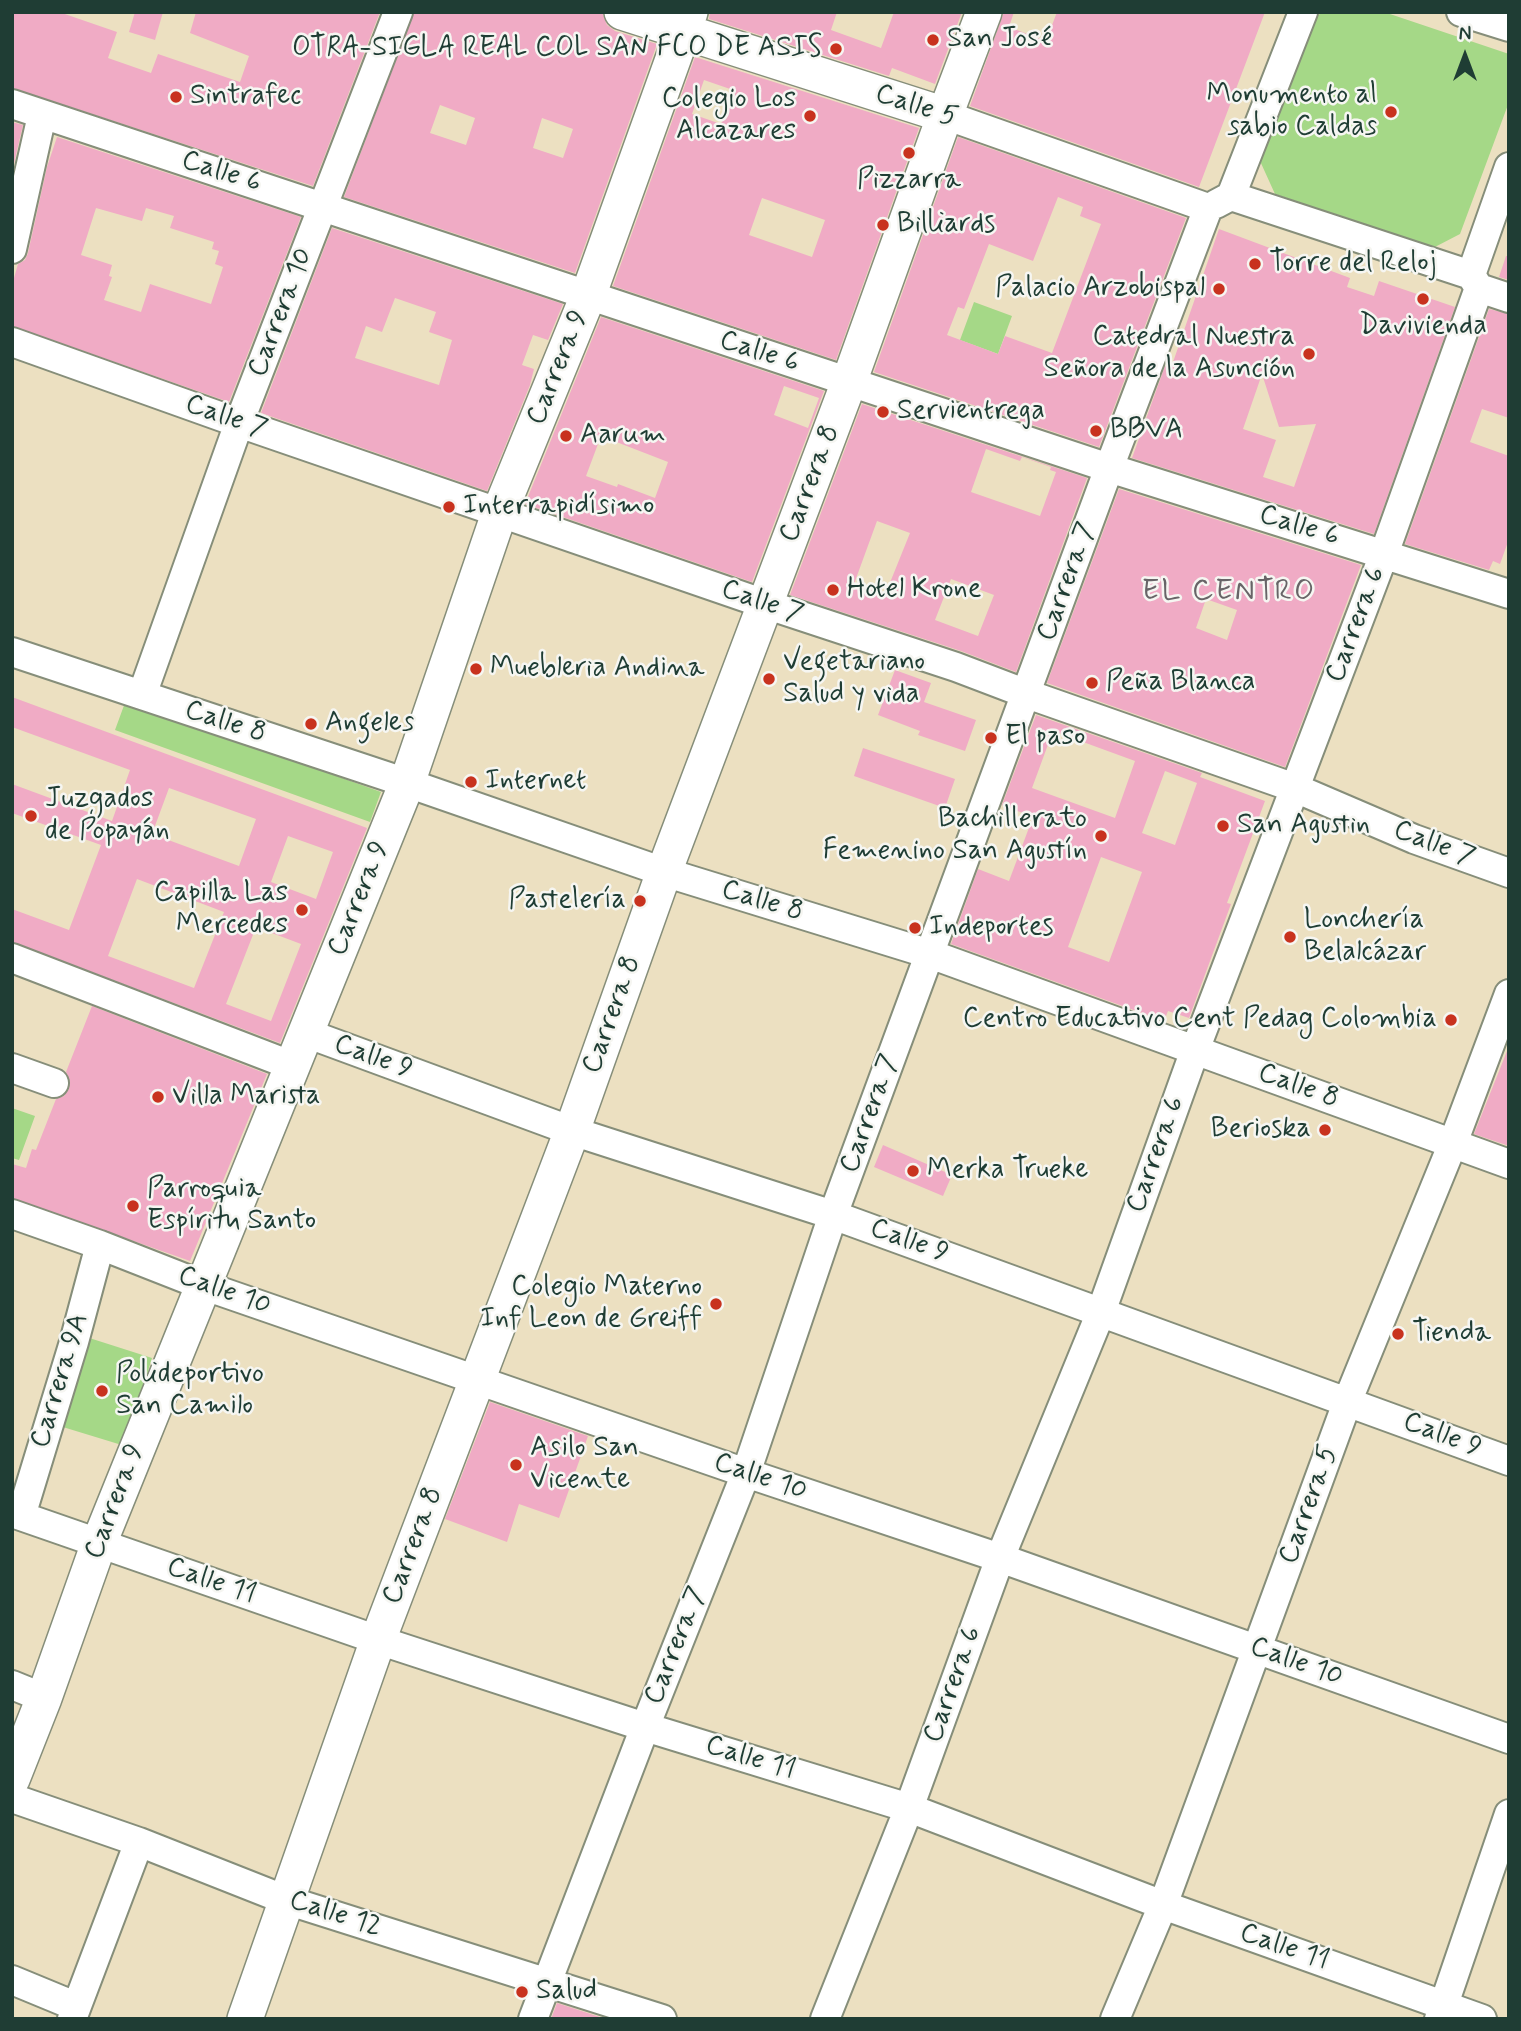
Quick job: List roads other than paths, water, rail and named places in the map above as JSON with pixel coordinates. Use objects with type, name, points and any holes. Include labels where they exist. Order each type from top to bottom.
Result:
[{"type":"main road","name":"Calle 5","points":[[622,12],[686,22],[945,115]]},
{"type":"main road","name":"Carrera 8","points":[[245,2019],[378,1640],[572,1131],[664,872],[849,382],[984,12]]},
{"type":"main road","name":"Carrera 9","points":[[12,1779],[99,1543],[407,783],[500,511],[588,296],[686,22]]},
{"type":"street","name":"Carrera 10","points":[[142,695],[239,423],[398,12]]},
{"type":"street","name":"Carrera 7","points":[[533,2019],[746,1473],[833,1215],[1109,468],[1219,202],[1303,12]]},
{"type":"street","points":[[1461,12],[1509,27]]},
{"type":"street","name":"Calle 6","points":[[12,104],[1109,468],[1509,594]]},
{"type":"street","name":"Calle 5","points":[[945,115],[1475,282]]},
{"type":"street","points":[[12,249],[42,116]]},
{"type":"street","name":"Carrera 6","points":[[825,2019],[909,1808],[1000,1558],[1101,1312],[1195,1050],[1384,554],[1475,282],[1509,167]]},
{"type":"street","points":[[1475,282],[1509,298]]},
{"type":"street","name":"Calle 7","points":[[12,342],[239,423],[956,667],[1295,788],[1414,839],[1509,873]]},
{"type":"street","name":"Calle 8","points":[[12,652],[407,783],[664,872],[930,954],[1509,1164]]},
{"type":"street","name":"Calle 9","points":[[12,958],[293,1066]]},
{"type":"street","name":"Carrera 5","points":[[1115,2019],[1163,1905],[1348,1400],[1509,994]]},
{"type":"street","name":"Calle 9","points":[[306,1033],[572,1131],[833,1215],[1348,1400],[1509,1461]]},
{"type":"street","points":[[12,1068],[54,1083]]},
{"type":"street","name":"Calle 10","points":[[12,1214],[202,1285],[1000,1558],[1509,1739]]},
{"type":"street","name":"Carrera 9A","points":[[16,1514],[74,1342],[100,1245]]},
{"type":"street","name":"Calle 11","points":[[16,1514],[378,1640],[645,1727],[909,1808],[1442,2012],[1482,2019]]},
{"type":"street","points":[[12,1685],[44,1698]]},
{"type":"street","name":"Calle 12","points":[[12,1798],[139,1842],[285,1900],[662,2019]]},
{"type":"street","points":[[1442,2012],[1509,1814]]},
{"type":"street","points":[[12,1980],[73,2012],[139,1842]]},
{"type":"place","name":"San José","points":[[933,40]]},
{"type":"place","name":"OTRA-SIGLA REAL COL SAN FCO DE ASIS","points":[[836,49]]},
{"type":"place","name":"Sintrafec","points":[[176,97]]},
{"type":"place","name":"Monumento al sabio Caldas","points":[[1391,112]]},
{"type":"place","name":"Colegio Los Alcazares","points":[[810,116]]},
{"type":"place","name":"Pizzarra","points":[[909,153]]},
{"type":"place","name":"Billiards","points":[[883,225]]},
{"type":"place","name":"Torre del Reloj","points":[[1255,264]]},
{"type":"place","name":"Palacio Arzobispal","points":[[1219,289]]},
{"type":"place","name":"Davivienda","points":[[1423,299]]},
{"type":"place","name":"Catedral Nuestra Señora de la Asunción","points":[[1309,354]]},
{"type":"place","name":"Servientrega","points":[[883,412]]},
{"type":"place","name":"BBVA","points":[[1096,431]]},
{"type":"place","name":"Aarum","points":[[566,436]]},
{"type":"place","name":"Interrapidísimo","points":[[449,507]]},
{"type":"place","name":"Hotel Krone","points":[[833,590]]},
{"type":"place","name":"Muebleria Andina","points":[[476,669]]},
{"type":"place","name":"Vegetariano Salud y vida","points":[[769,679]]},
{"type":"place","name":"Peña Blanca","points":[[1092,683]]},
{"type":"place","name":"Angeles","points":[[311,724]]},
{"type":"place","name":"El paso","points":[[991,738]]},
{"type":"place","name":"Internet","points":[[471,782]]},
{"type":"place","name":"Juzgados de Popayán","points":[[31,816]]},
{"type":"place","name":"San Agustin","points":[[1223,826]]},
{"type":"place","name":"Bachillerato Femenino San Agustín","points":[[1101,836]]},
{"type":"place","name":"Pastelería","points":[[640,901]]},
{"type":"place","name":"Capilla Las Mercedes","points":[[302,910]]},
{"type":"place","name":"Indeportes","points":[[915,928]]},
{"type":"place","name":"Lonchería Belalcázar","points":[[1290,937]]},
{"type":"place","name":"Centro Educativo Cent Pedag Colombia","points":[[1451,1020]]},
{"type":"place","name":"Villa Marista","points":[[158,1097]]},
{"type":"place","name":"Berioska","points":[[1325,1130]]},
{"type":"place","name":"Merka Trueke","points":[[913,1171]]},
{"type":"place","name":"Parroquia Espíritu Santo","points":[[133,1206]]},
{"type":"place","name":"Colegio Materno Inf Leon de Greiff","points":[[716,1304]]},
{"type":"place","name":"Tienda","points":[[1398,1334]]},
{"type":"place","name":"Polideportivo San Camilo","points":[[102,1391]]},
{"type":"place","name":"Asilo San Vicente","points":[[516,1465]]},
{"type":"place","name":"Salud","points":[[522,1992]]},
{"type":"district","name":"EL CENTRO","points":[[1229,593]]}]
